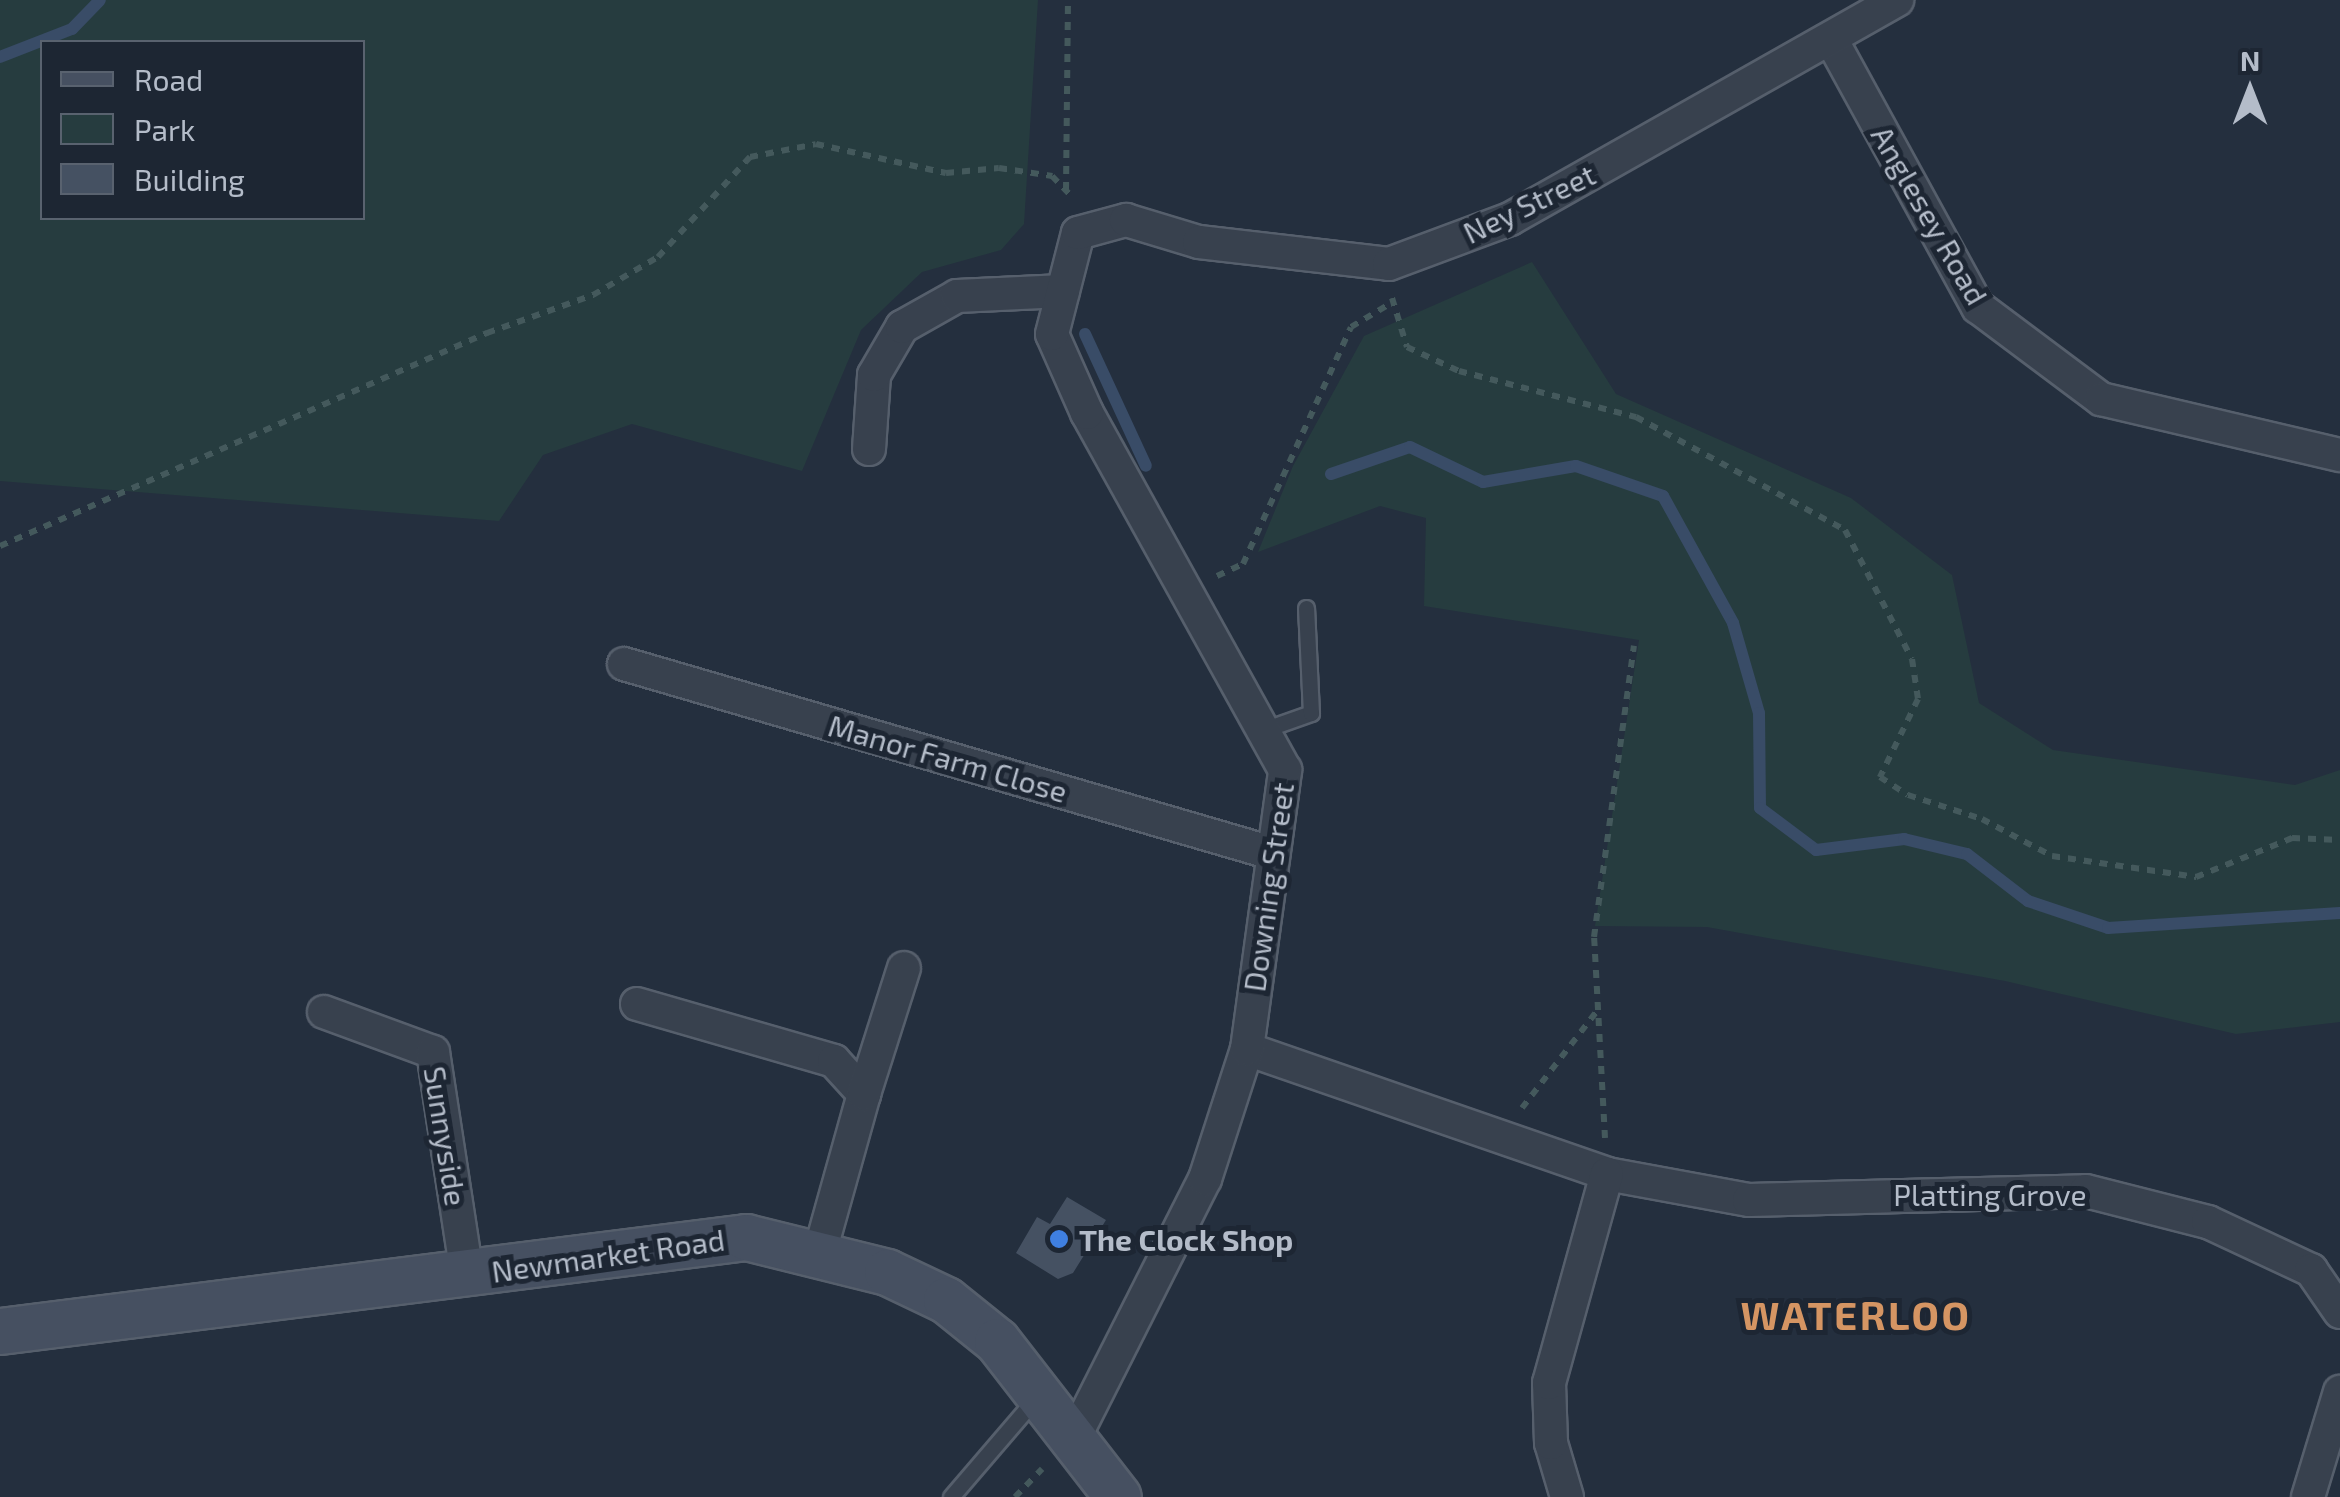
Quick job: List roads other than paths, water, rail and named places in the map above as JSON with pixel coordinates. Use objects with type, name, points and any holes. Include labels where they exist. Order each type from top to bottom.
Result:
[{"type":"street","name":"Ney Street","points":[[1114,223],[1199,242],[1389,264],[1510,219],[1897,0]]},
{"type":"street","name":"Anglesey Road","points":[[1831,39],[1978,307],[2101,400],[2340,455]]},
{"type":"street","name":"Downing Street","points":[[1074,1436],[1205,1179],[1247,1049],[1285,770],[1087,413],[1052,334],[1078,232],[1114,223]]},
{"type":"street","points":[[869,449],[874,375],[902,327],[958,296],[1063,290]]},
{"type":"street","name":"Manor Farm Close","points":[[624,664],[1272,853]]},
{"type":"street","points":[[820,1252],[904,968]]},
{"type":"street","points":[[637,1004],[834,1061],[864,1094]]},
{"type":"street","name":"Sunnyside","points":[[324,1012],[433,1052],[467,1274]]},
{"type":"street","name":"Platting Grove","points":[[1247,1049],[1606,1174],[1749,1200],[2086,1191],[2208,1222],[2311,1270],[2340,1312]]},
{"type":"street","points":[[1567,1497],[1551,1444],[1548,1384],[1606,1174]]},
{"type":"street","name":"Newmarket Road","points":[[0,1332],[746,1236],[887,1272],[946,1300],[997,1341],[1118,1497]]},
{"type":"street","points":[[2308,1497],[2340,1392]]},
{"type":"lane","points":[[1263,730],[1312,713],[1306,608]]},
{"type":"lane","points":[[951,1497],[1040,1393]]},
{"type":"waterway","points":[[44,40],[72,29],[100,0]]},
{"type":"waterway","points":[[0,57],[40,41]]},
{"type":"waterway","points":[[1085,334],[1146,466]]},
{"type":"waterway","points":[[1331,474],[1410,447],[1483,482],[1576,466],[1663,496],[1733,623],[1759,713],[1760,808],[1816,850],[1904,839],[1967,854],[2028,901],[2108,928],[2340,913]]},
{"type":"place","name":"The Clock Shop","points":[[1059,1239]]},
{"type":"district","name":"WATERLOO","points":[[1856,1314]]}]
